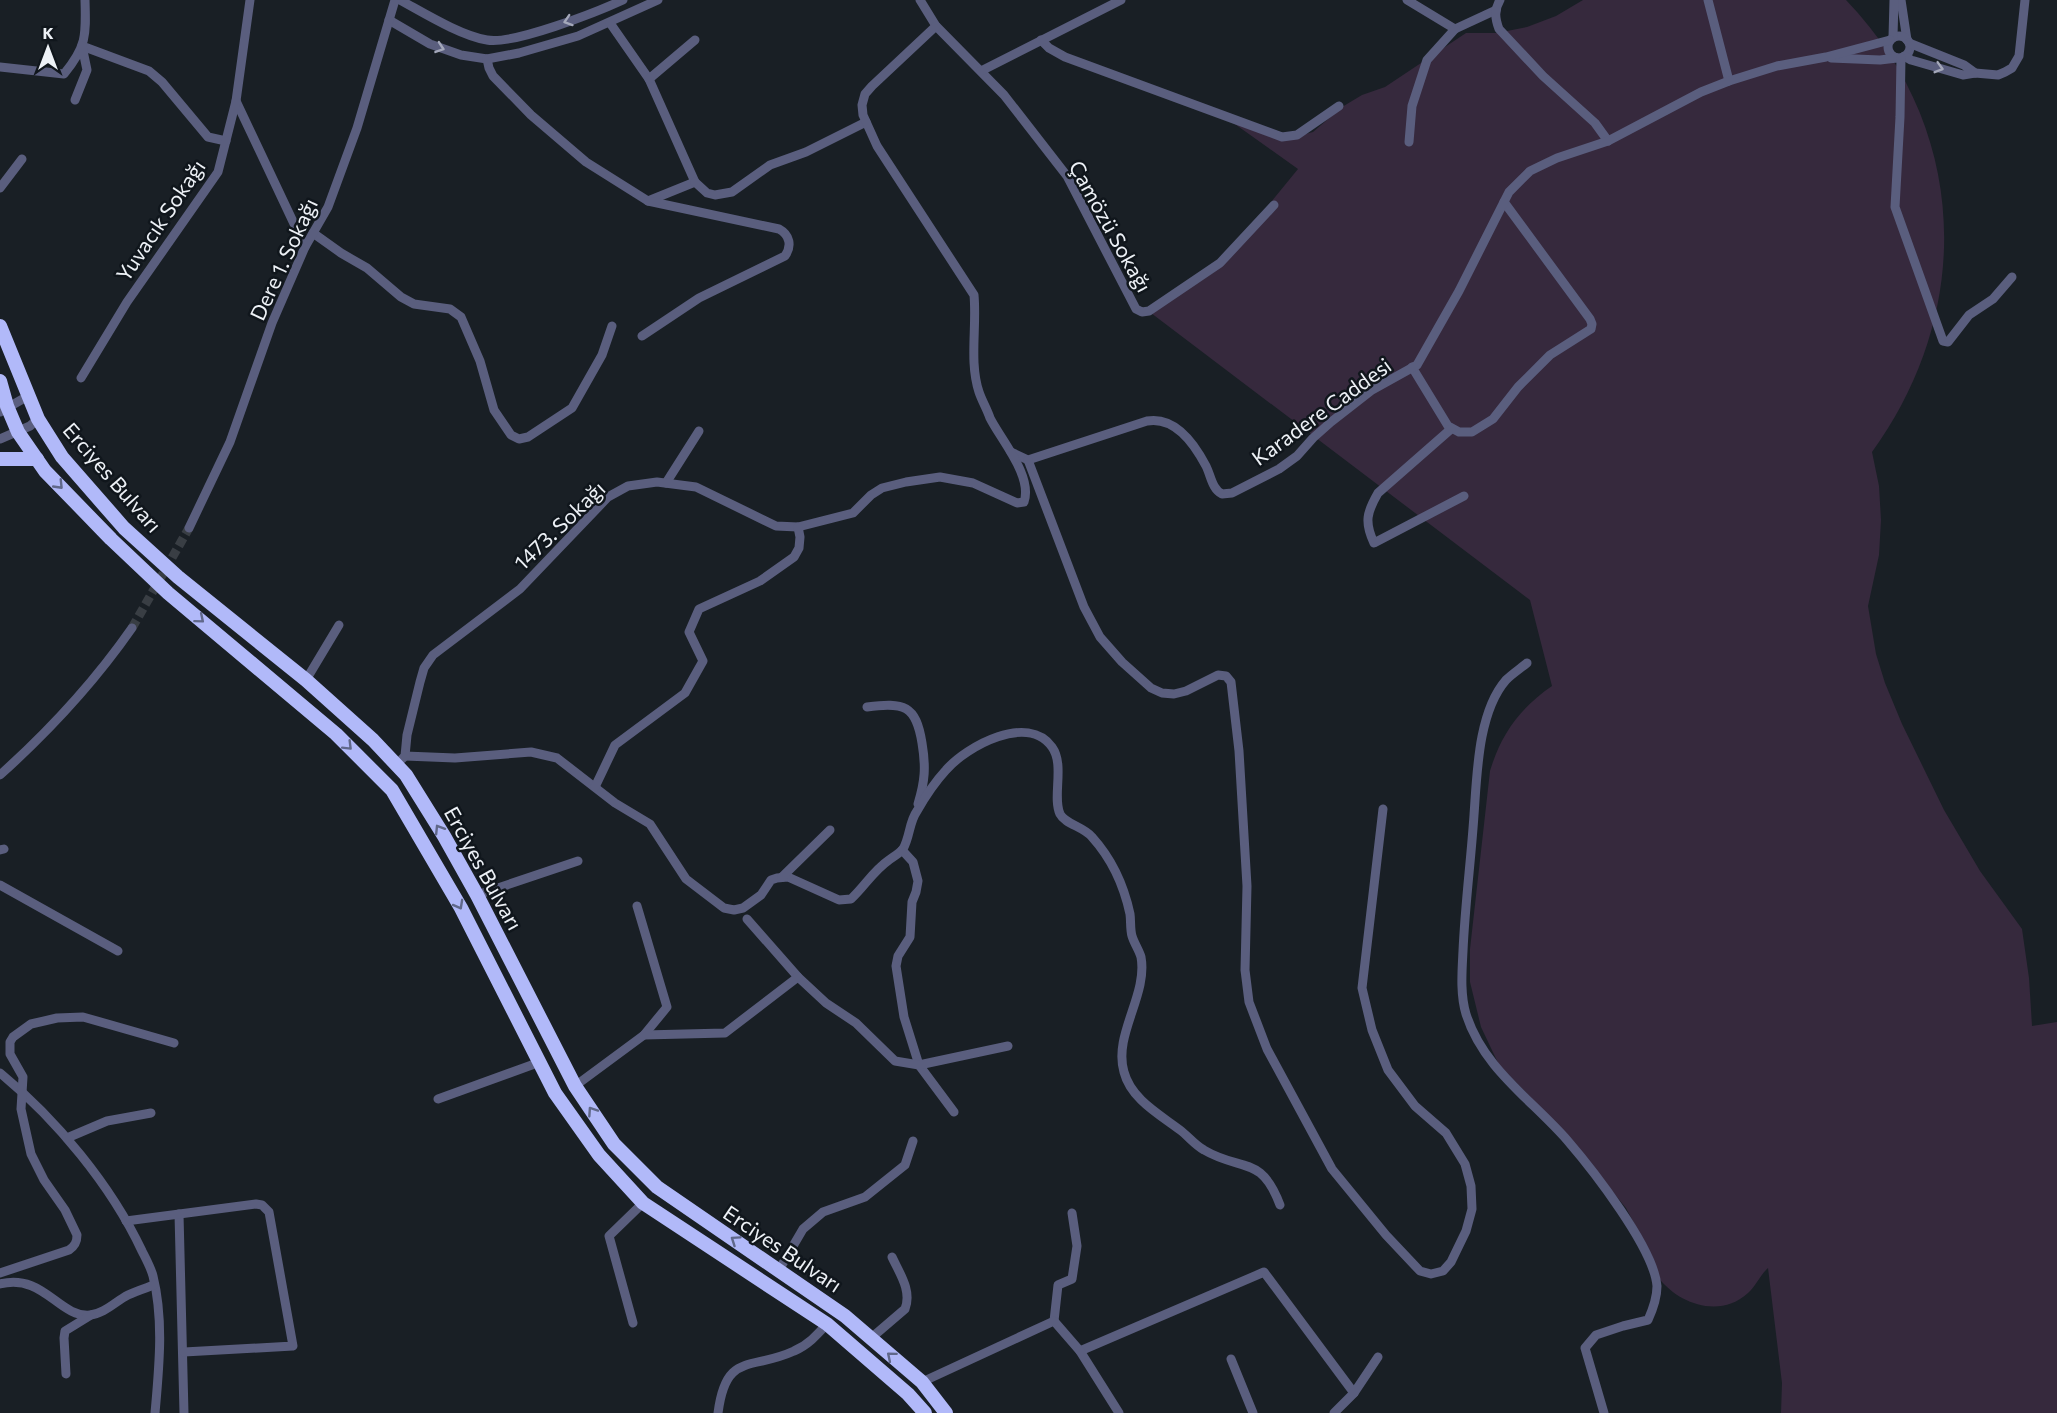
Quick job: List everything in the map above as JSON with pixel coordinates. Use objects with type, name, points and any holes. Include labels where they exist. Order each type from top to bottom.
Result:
[{"type":"highway","name":"Erciyes Bulvarı","points":[[0,326],[38,419],[62,457],[124,528],[178,577],[306,680],[373,740],[401,761],[406,775],[477,895],[575,1086],[614,1144],[657,1187],[845,1316],[922,1382],[946,1413]]},
{"type":"highway","name":"Erciyes Bulvarı","points":[[0,381],[3,409],[45,471],[111,539],[168,593],[336,734],[392,790],[461,908],[565,1109],[599,1155],[643,1203],[827,1324],[908,1394],[925,1413]]},
{"type":"highway","points":[[0,459],[37,459]]},
{"type":"street","points":[[0,67],[64,74],[78,57],[86,36],[85,0]]},
{"type":"street","name":"Yuvacık Sokağı","points":[[81,378],[127,302],[218,171],[236,101],[250,0]]},
{"type":"street","name":"Dere 1. Sokağı","points":[[189,528],[230,442],[272,323],[305,247],[328,207],[357,128],[395,0]]},
{"type":"street","points":[[400,0],[468,34],[489,41],[511,39],[602,10],[620,1]]},
{"type":"street","points":[[389,20],[430,44],[460,55],[487,59],[519,53],[578,36],[658,0]]},
{"type":"street","points":[[920,0],[936,26],[865,94],[862,105],[863,115],[876,146],[974,295],[976,314],[974,353],[979,391],[992,421],[1011,452],[1028,460],[1084,607],[1100,637],[1122,662],[1151,688],[1162,693],[1174,694],[1186,691],[1218,675],[1226,676],[1231,682],[1239,751],[1248,886],[1245,970],[1249,1002],[1267,1049],[1332,1169],[1386,1235],[1420,1271],[1431,1274],[1443,1271],[1451,1262],[1466,1231],[1472,1209],[1472,1186],[1465,1164],[1446,1133],[1415,1106],[1388,1070],[1372,1030],[1362,987],[1383,809]]},
{"type":"street","points":[[981,71],[1121,0]]},
{"type":"street","points":[[1407,0],[1455,29]]},
{"type":"street","points":[[1500,0],[1496,10],[1499,28],[1543,76],[1595,123],[1608,141]]},
{"type":"street","points":[[1708,0],[1729,81]]},
{"type":"street","points":[[1894,0],[1892,38],[1888,51],[1963,75],[1975,73],[1998,75],[2016,63],[2019,56],[2025,0]]},
{"type":"street","points":[[1826,57],[1880,60],[1901,57],[1909,51],[1901,0]]},
{"type":"street","points":[[1409,142],[1412,106],[1427,60],[1455,29],[1496,10]]},
{"type":"street","points":[[610,23],[649,79],[694,182],[707,193],[715,195],[732,192],[770,165],[806,152],[866,122]]},
{"type":"street","name":"Çamözü Sokağı","points":[[936,26],[1004,95],[1067,176],[1139,311],[1149,311],[1220,263],[1274,205]]},
{"type":"street","points":[[1826,57],[1900,36],[1964,65],[1975,73]]},
{"type":"street","points":[[649,79],[694,40]]},
{"type":"street","points":[[1041,40],[1049,48],[1065,57],[1282,137],[1297,135],[1339,106]]},
{"type":"street","points":[[75,100],[87,70],[82,46]]},
{"type":"street","points":[[82,46],[149,71],[162,82],[208,137],[226,141]]},
{"type":"street","name":"Karadere Caddesi","points":[[1028,460],[1147,421],[1164,420],[1172,424],[1193,445],[1216,490],[1229,495],[1280,469],[1298,456],[1331,422],[1372,390],[1417,365],[1459,291],[1509,192],[1530,171],[1608,141],[1691,97],[1729,81],[1777,66],[1826,57]]},
{"type":"street","points":[[1901,57],[1895,207],[1943,341],[1951,340],[1957,328],[1969,315],[1993,299],[2012,277]]},
{"type":"street","points":[[487,59],[494,76],[531,115],[586,162],[648,201],[779,229],[788,236],[790,246],[785,256],[699,298],[642,336]]},
{"type":"street","points":[[236,101],[305,247]]},
{"type":"street","points":[[0,188],[22,159]]},
{"type":"street","points":[[648,201],[694,182]]},
{"type":"street","points":[[1412,367],[1448,426],[1459,432],[1473,432],[1493,419],[1518,387],[1550,355],[1592,327],[1590,319],[1504,202]]},
{"type":"street","points":[[313,232],[341,253],[367,268],[401,297],[414,304],[450,309],[461,317],[480,361],[494,410],[514,438],[528,437],[572,408],[602,355],[612,326]]},
{"type":"street","points":[[3,409],[27,396]]},
{"type":"street","points":[[0,439],[18,432],[38,419]]},
{"type":"street","points":[[1451,429],[1378,493],[1369,512],[1368,530],[1374,543],[1464,496]]},
{"type":"street","points":[[666,483],[699,431]]},
{"type":"street","name":"1473. Sokağı","points":[[401,761],[424,668],[433,656],[520,589],[608,497],[628,486],[657,482],[696,487],[776,525],[798,527],[853,513],[871,495],[882,488],[940,477],[973,483],[1017,503],[1022,503],[1025,498],[1025,485],[1011,452]]},
{"type":"street","points":[[595,787],[615,745],[685,693],[702,662],[689,632],[699,609],[759,581],[794,557],[799,548],[798,527]]},
{"type":"street","points":[[306,680],[339,625]]},
{"type":"street","points":[[0,775],[83,691],[132,628]]},
{"type":"street","points":[[1527,663],[1506,680],[1491,703],[1479,754],[1465,910],[1462,976],[1466,1012],[1479,1046],[1501,1074],[1566,1139],[1589,1168],[1635,1232],[1652,1265],[1657,1286],[1654,1307],[1648,1320],[1596,1335],[1585,1348],[1604,1413]]},
{"type":"street","points":[[401,761],[531,752],[556,758],[615,802],[650,824],[686,879],[724,908],[734,910],[743,908],[760,895],[771,880],[782,877],[788,877],[839,900],[848,901],[875,870],[902,850],[924,782],[925,761],[918,723],[911,712],[896,705],[867,707]]},
{"type":"street","points":[[915,813],[946,769],[967,752],[991,739],[1014,732],[1026,732],[1046,740],[1057,757],[1059,813],[1065,820],[1089,833],[1119,879],[1127,899],[1132,936],[1140,956],[1142,977],[1122,1057],[1129,1085],[1138,1097],[1204,1150],[1248,1165],[1263,1175],[1274,1189],[1280,1205]]},
{"type":"street","points":[[782,877],[830,830]]},
{"type":"street","points":[[902,850],[913,862],[918,881],[912,902],[910,937],[898,956],[896,966],[904,1017],[919,1065],[954,1112]]},
{"type":"street","points":[[477,895],[578,861]]},
{"type":"street","points":[[0,885],[118,951]]},
{"type":"street","points":[[575,1086],[644,1035],[667,1006],[637,906]]},
{"type":"street","points":[[747,919],[798,977],[826,1003],[856,1023],[895,1061],[919,1065],[1008,1046]]},
{"type":"street","points":[[644,1035],[724,1033],[798,977]]},
{"type":"street","points":[[0,1273],[69,1250],[77,1239],[65,1210],[44,1180],[31,1154],[21,1109],[23,1077],[9,1048],[13,1037],[31,1024],[57,1018],[83,1017],[174,1043]]},
{"type":"street","points":[[438,1099],[540,1062]]},
{"type":"street","points":[[0,1073],[67,1138],[106,1190],[134,1233],[153,1275],[159,1322],[159,1369],[155,1413]]},
{"type":"street","points":[[67,1138],[108,1121],[150,1113]]},
{"type":"street","points":[[779,1270],[803,1229],[823,1212],[865,1197],[905,1166],[913,1141]]},
{"type":"street","points":[[633,1323],[609,1236],[643,1203]]},
{"type":"street","points":[[126,1221],[256,1204],[262,1204],[268,1209],[293,1346],[184,1352]]},
{"type":"street","points":[[180,1214],[184,1413]]},
{"type":"street","points":[[1072,1214],[1077,1246],[1072,1280],[1058,1286],[1054,1321],[1080,1351],[1119,1413]]},
{"type":"street","points":[[870,1339],[905,1309],[907,1303],[907,1290],[892,1257]]},
{"type":"street","points":[[1080,1351],[1264,1272],[1354,1393]]},
{"type":"street","points":[[0,1284],[12,1281],[25,1282],[76,1312],[91,1315]]},
{"type":"street","points":[[66,1374],[64,1334],[68,1329],[128,1294],[154,1286]]},
{"type":"street","points":[[922,1382],[1054,1321]]},
{"type":"street","points":[[718,1413],[721,1391],[729,1377],[741,1366],[794,1351],[812,1340],[827,1324]]},
{"type":"street","points":[[1334,1413],[1354,1393],[1378,1357]]},
{"type":"street","points":[[1231,1359],[1253,1413]]},
{"type":"shaded area","points":[[1583,0],[1846,0],[1887,50],[1916,105],[1935,162],[1944,221],[1941,280],[1929,339],[1906,397],[1872,452],[1879,486],[1881,520],[1879,555],[1868,606],[1876,654],[1902,724],[1944,810],[1980,871],[2022,929],[2029,978],[2032,1026],[2057,1022],[2057,1413],[1781,1413],[1782,1383],[1768,1268],[1748,1293],[1737,1301],[1725,1305],[1700,1305],[1688,1301],[1666,1287],[1658,1277],[1642,1238],[1626,1208],[1548,1115],[1499,1065],[1481,1027],[1470,982],[1470,949],[1490,771],[1500,745],[1513,723],[1530,703],[1552,686],[1530,600],[1151,313],[1214,272],[1298,169],[1232,122],[1298,136],[1313,132],[1342,107],[1362,95],[1385,87],[1466,33],[1497,33],[1527,27],[1556,16]]},
{"type":"tunnel","points":[[132,628],[189,528]]}]
